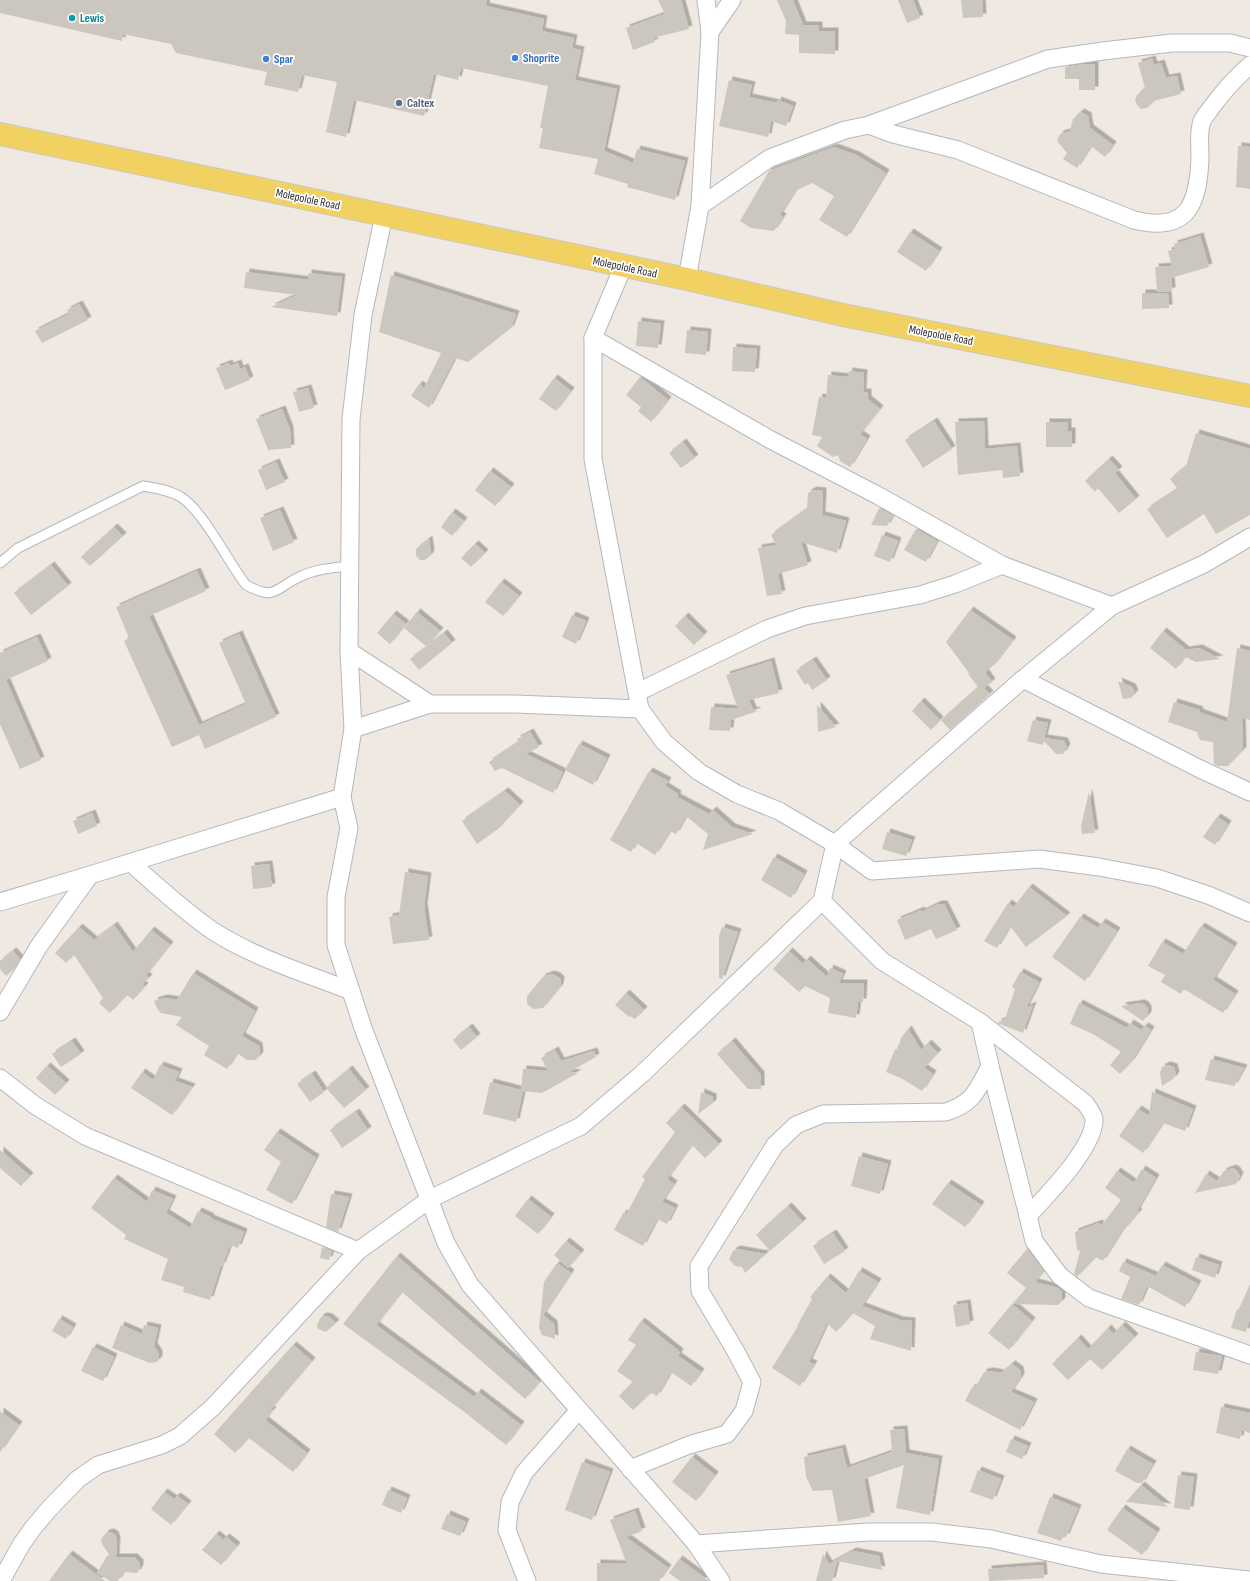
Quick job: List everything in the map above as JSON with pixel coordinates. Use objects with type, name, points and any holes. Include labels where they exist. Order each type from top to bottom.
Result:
[{"type":"main road","name":"Molepolole Road","points":[[0,134],[687,280],[843,315],[1250,396]]},
{"type":"street","points":[[687,280],[700,206],[710,32],[706,0]]},
{"type":"street","points":[[710,32],[732,0]]},
{"type":"street","points":[[700,206],[770,158],[845,130],[869,125],[1048,59],[1102,50],[1172,43],[1230,43],[1250,48]]},
{"type":"street","points":[[869,125],[893,134],[958,150],[1134,220],[1148,224],[1164,224],[1178,220],[1187,211],[1193,199],[1198,179],[1200,157],[1199,138],[1202,121],[1228,84],[1250,65]]},
{"type":"street","points":[[384,215],[363,315],[351,419],[349,652],[352,729],[342,796],[349,828],[336,897],[336,945],[363,1028],[446,1243],[470,1285],[696,1544],[720,1581]]},
{"type":"street","points":[[623,267],[593,338],[593,459],[640,709],[664,742],[699,772],[737,794],[779,811],[835,844],[872,871],[1039,859],[1099,866],[1157,878],[1208,895],[1250,913]]},
{"type":"street","points":[[593,338],[771,440],[879,496],[1002,565],[1112,606]]},
{"type":"street","points":[[1,1581],[21,1545],[33,1528],[78,1479],[98,1465],[162,1445],[180,1436],[213,1407],[358,1251],[430,1199],[581,1126],[642,1074],[822,901],[835,844],[1023,679],[1112,606],[1204,564],[1250,537]]},
{"type":"street","points":[[638,692],[767,629],[799,618],[835,609],[920,595],[955,584],[1002,565]]},
{"type":"street","points":[[349,652],[430,704]]},
{"type":"street","points":[[1023,679],[1200,769],[1250,792]]},
{"type":"street","points":[[352,729],[430,704],[516,704],[640,709]]},
{"type":"street","points":[[0,902],[131,863],[342,796]]},
{"type":"street","points":[[131,863],[174,901],[214,931],[261,956],[351,990]]},
{"type":"street","points":[[0,1012],[39,946],[90,875]]},
{"type":"street","points":[[822,901],[882,961],[980,1022],[1085,1103],[1094,1118],[1093,1132],[1075,1162],[1028,1216]]},
{"type":"street","points":[[980,1022],[1034,1241],[1060,1276],[1089,1298],[1250,1355]]},
{"type":"street","points":[[630,1469],[689,1445],[727,1434],[744,1411],[752,1382],[700,1291],[699,1266],[775,1145],[796,1125],[823,1114],[946,1112],[962,1107],[976,1093],[990,1066]]},
{"type":"street","points":[[0,1078],[36,1106],[85,1136],[358,1251]]},
{"type":"street","points":[[527,1581],[507,1530],[510,1502],[524,1473],[579,1410]]},
{"type":"street","points":[[696,1544],[868,1532],[932,1532],[991,1539],[1101,1564],[1250,1580]]},
{"type":"lane","points":[[0,563],[18,548],[143,486],[161,489],[180,496],[194,508],[246,586],[259,592],[269,593],[279,591],[298,577],[320,569],[350,566]]},
{"type":"building","points":[[0,0],[487,0],[486,6],[544,19],[542,31],[574,38],[572,48],[581,50],[575,80],[617,89],[604,151],[633,163],[637,149],[685,161],[675,200],[627,187],[628,184],[594,174],[598,159],[539,148],[543,128],[540,128],[548,86],[461,68],[458,80],[434,74],[424,116],[354,100],[346,137],[326,132],[337,82],[302,75],[298,92],[264,85],[267,72],[176,53],[171,44],[123,34],[122,41],[0,13]]},
{"type":"building","points":[[658,0],[681,0],[689,29],[653,38],[655,42],[633,50],[626,28],[665,14]]},
{"type":"building","points":[[777,0],[793,0],[803,25],[819,25],[819,31],[835,31],[835,54],[799,53],[799,35],[785,34],[786,21]]},
{"type":"building","points":[[898,0],[913,0],[920,18],[907,23]]},
{"type":"building","points":[[961,0],[982,0],[983,17],[963,18]]},
{"type":"building","points":[[1152,59],[1154,65],[1161,63],[1166,78],[1177,76],[1181,94],[1154,101],[1147,108],[1141,109],[1135,100],[1137,95],[1145,88],[1138,63]]},
{"type":"building","points":[[1095,64],[1095,90],[1079,90],[1079,79],[1065,79],[1065,67]]},
{"type":"building","points":[[729,80],[752,85],[749,97],[777,103],[778,100],[793,106],[786,126],[771,121],[768,137],[719,126]]},
{"type":"building","points":[[1081,112],[1088,116],[1090,128],[1113,145],[1105,157],[1091,146],[1077,168],[1063,159],[1067,153],[1057,141],[1060,134],[1070,131],[1073,119]]},
{"type":"building","points":[[1238,146],[1250,147],[1250,189],[1236,187]]},
{"type":"building","points":[[834,147],[856,155],[886,173],[847,237],[819,220],[834,196],[812,183],[795,191],[780,215],[783,217],[774,231],[751,228],[740,221],[769,171]]},
{"type":"building","points":[[910,232],[939,251],[926,271],[897,252]]},
{"type":"building","points":[[1200,236],[1209,267],[1171,278],[1172,291],[1157,292],[1155,267],[1172,266],[1168,251],[1175,249],[1174,244]]},
{"type":"building","points":[[246,272],[308,280],[308,273],[342,277],[337,316],[271,307],[297,295],[244,288]]},
{"type":"building","points":[[391,275],[516,314],[511,328],[468,362],[455,358],[429,408],[411,396],[419,384],[424,388],[441,353],[379,332]]},
{"type":"building","points":[[1142,293],[1168,293],[1169,308],[1142,309]]},
{"type":"building","points":[[79,304],[88,320],[42,343],[35,331],[69,314],[67,310]]},
{"type":"building","points":[[638,321],[661,324],[658,348],[636,346]]},
{"type":"building","points":[[687,330],[708,332],[706,355],[685,353]]},
{"type":"building","points":[[733,347],[757,349],[755,372],[732,371]]},
{"type":"building","points":[[229,363],[230,366],[238,363],[240,369],[245,367],[250,380],[225,390],[216,368]]},
{"type":"building","points":[[849,371],[864,373],[863,392],[868,392],[868,399],[880,409],[860,434],[867,439],[850,467],[840,461],[838,455],[833,457],[817,446],[822,437],[812,435],[819,397],[826,398],[828,375],[848,377]]},
{"type":"building","points":[[640,377],[668,400],[651,422],[638,411],[641,407],[626,395]]},
{"type":"building","points":[[554,378],[571,391],[556,411],[539,399]]},
{"type":"building","points":[[308,388],[314,408],[299,412],[293,392]]},
{"type":"building","points":[[282,409],[290,430],[291,448],[268,450],[256,419]]},
{"type":"building","points":[[934,421],[952,449],[923,468],[905,440]]},
{"type":"building","points":[[984,421],[985,449],[1017,446],[1020,476],[1003,478],[1002,470],[958,475],[955,422]]},
{"type":"building","points":[[1046,422],[1068,422],[1068,431],[1072,431],[1072,447],[1046,447]]},
{"type":"building","points":[[1196,433],[1250,449],[1250,515],[1216,534],[1204,514],[1167,538],[1147,509],[1178,489],[1170,479],[1186,466]]},
{"type":"building","points":[[683,442],[695,458],[681,468],[669,453]]},
{"type":"building","points":[[1109,459],[1119,470],[1115,473],[1136,499],[1119,513],[1098,488],[1095,492],[1085,481]]},
{"type":"building","points":[[276,462],[285,482],[266,490],[258,470]]},
{"type":"building","points":[[490,471],[511,487],[495,506],[475,490]]},
{"type":"building","points":[[813,490],[823,491],[822,515],[846,521],[837,553],[801,542],[808,565],[778,574],[782,594],[767,596],[758,548],[776,545],[771,535],[807,509],[808,493]]},
{"type":"building","points":[[879,508],[893,515],[887,526],[871,525]]},
{"type":"building","points":[[280,510],[294,542],[273,551],[260,518]]},
{"type":"building","points":[[452,512],[464,521],[452,536],[441,527]]},
{"type":"building","points":[[114,527],[123,536],[90,566],[81,557]]},
{"type":"building","points":[[916,529],[937,541],[926,562],[904,550]]},
{"type":"building","points":[[882,535],[898,541],[890,562],[874,556]]},
{"type":"building","points":[[429,539],[431,553],[425,560],[420,560],[416,556],[416,549]]},
{"type":"building","points":[[475,544],[485,553],[471,567],[461,558]]},
{"type":"building","points":[[51,565],[68,586],[31,615],[14,593]]},
{"type":"building","points":[[197,571],[206,591],[149,616],[199,725],[246,704],[219,643],[239,634],[276,717],[205,749],[199,735],[172,747],[124,641],[129,638],[116,607]]},
{"type":"building","points":[[501,582],[519,596],[503,616],[485,602]]},
{"type":"building","points":[[970,610],[1013,640],[994,665],[985,672],[992,682],[984,688],[990,694],[950,730],[941,720],[978,687],[946,642]]},
{"type":"building","points":[[417,612],[440,631],[427,646],[444,633],[452,643],[419,670],[410,659],[427,647],[404,628]]},
{"type":"building","points":[[393,614],[406,624],[390,644],[377,633]]},
{"type":"building","points":[[572,615],[586,621],[576,644],[562,637]]},
{"type":"building","points":[[685,616],[704,635],[694,645],[675,626]]},
{"type":"building","points":[[1163,631],[1186,650],[1199,648],[1220,659],[1196,662],[1185,657],[1176,669],[1150,648]]},
{"type":"building","points":[[37,637],[48,661],[6,680],[41,760],[20,769],[0,724],[0,653]]},
{"type":"building","points":[[1237,648],[1250,651],[1250,720],[1242,718],[1243,750],[1228,766],[1218,766],[1214,764],[1213,742],[1200,740],[1197,732],[1168,722],[1174,702],[1200,710],[1199,712],[1227,722]]},
{"type":"building","points":[[813,660],[827,680],[812,690],[808,683],[805,685],[796,671]]},
{"type":"building","points":[[771,661],[779,693],[749,700],[753,710],[758,711],[731,720],[730,731],[709,730],[711,707],[738,709],[726,675]]},
{"type":"building","points":[[1118,681],[1132,687],[1135,693],[1131,698],[1123,699]]},
{"type":"building","points":[[921,701],[940,720],[931,730],[912,711]]},
{"type":"building","points":[[817,705],[836,727],[818,732]]},
{"type":"building","points":[[1033,720],[1048,723],[1044,738],[1064,741],[1067,747],[1063,754],[1056,754],[1044,741],[1043,745],[1027,741]]},
{"type":"building","points":[[530,732],[539,747],[526,754],[563,772],[553,793],[502,768],[495,771],[489,762],[519,742],[517,739]]},
{"type":"building","points":[[579,744],[607,758],[593,785],[565,770]]},
{"type":"building","points":[[649,771],[668,781],[665,786],[678,794],[677,797],[709,814],[713,810],[732,827],[753,834],[703,850],[708,834],[686,816],[676,834],[670,831],[655,855],[636,843],[631,852],[610,840]]},
{"type":"building","points":[[505,791],[520,805],[498,829],[477,844],[462,821]]},
{"type":"building","points":[[1089,792],[1095,833],[1082,834],[1081,826]]},
{"type":"building","points":[[92,813],[97,826],[78,834],[73,821]]},
{"type":"building","points":[[1217,817],[1228,824],[1215,845],[1203,837]]},
{"type":"building","points":[[887,832],[912,840],[906,856],[882,849]]},
{"type":"building","points":[[774,857],[804,874],[791,898],[761,880]]},
{"type":"building","points":[[269,864],[272,887],[253,889],[251,866]]},
{"type":"building","points":[[405,872],[428,876],[424,906],[429,940],[393,944],[389,917],[399,915]]},
{"type":"building","points":[[1029,887],[1067,916],[1026,947],[1010,926],[997,948],[984,941],[1008,903],[1014,907]]},
{"type":"building","points":[[938,904],[944,904],[957,930],[936,939],[931,929],[905,940],[897,920],[921,910],[922,912]]},
{"type":"building","points":[[1080,917],[1098,928],[1102,922],[1117,931],[1085,981],[1052,957]]},
{"type":"building","points":[[114,925],[133,952],[151,930],[170,945],[146,975],[149,978],[142,984],[145,986],[133,1000],[127,995],[110,1013],[99,1003],[103,998],[74,955],[66,963],[55,953],[79,927],[94,940]]},
{"type":"building","points":[[1201,926],[1234,946],[1213,980],[1235,994],[1223,1013],[1184,989],[1181,994],[1161,982],[1165,975],[1148,966],[1162,942],[1183,954]]},
{"type":"building","points":[[722,927],[738,932],[722,979],[719,978],[719,936]]},
{"type":"building","points":[[13,951],[20,959],[12,971],[6,976],[0,969],[0,961]]},
{"type":"building","points":[[789,951],[803,964],[807,959],[827,977],[830,968],[843,974],[839,983],[864,983],[863,1002],[858,1002],[856,1018],[828,1013],[830,998],[805,986],[799,992],[773,969]]},
{"type":"building","points":[[1020,972],[1039,982],[1026,1008],[1033,1005],[1023,1033],[997,1023],[1005,1019],[1015,989],[1012,987]]},
{"type":"building","points":[[193,973],[255,1011],[242,1036],[259,1046],[260,1055],[256,1060],[247,1060],[237,1053],[227,1069],[204,1055],[209,1046],[176,1025],[182,1017],[161,1013],[158,1010],[154,1001],[164,998],[177,1000]]},
{"type":"building","points":[[551,974],[557,976],[561,980],[560,987],[543,1008],[533,1009],[527,1004],[527,996],[543,977]]},
{"type":"building","points":[[626,993],[644,1010],[635,1019],[630,1016],[629,1017],[615,1005]]},
{"type":"building","points":[[1079,1003],[1127,1028],[1130,1023],[1141,1030],[1145,1026],[1151,1030],[1132,1061],[1120,1074],[1110,1065],[1121,1052],[1093,1034],[1070,1024]]},
{"type":"building","points":[[1141,1003],[1148,1009],[1148,1015],[1143,1021],[1121,1006]]},
{"type":"building","points":[[469,1027],[477,1037],[461,1050],[453,1040]]},
{"type":"building","points":[[908,1029],[921,1050],[928,1043],[938,1053],[924,1068],[933,1074],[922,1091],[901,1078],[886,1072],[895,1049],[897,1050],[901,1038]]},
{"type":"building","points":[[72,1041],[81,1054],[61,1067],[52,1054]]},
{"type":"building","points":[[732,1041],[761,1075],[761,1089],[748,1089],[717,1054]]},
{"type":"building","points":[[555,1050],[561,1061],[594,1051],[596,1057],[569,1072],[578,1073],[542,1093],[523,1091],[516,1122],[483,1114],[490,1082],[521,1090],[523,1069],[548,1071],[541,1058]]},
{"type":"building","points":[[1211,1059],[1244,1068],[1234,1086],[1205,1080]]},
{"type":"building","points":[[160,1065],[179,1072],[175,1081],[192,1087],[172,1115],[131,1088],[142,1072],[153,1080]]},
{"type":"building","points":[[1167,1065],[1174,1067],[1176,1075],[1173,1079],[1162,1086],[1160,1073],[1162,1067]]},
{"type":"building","points":[[47,1066],[66,1083],[55,1095],[36,1078]]},
{"type":"building","points":[[349,1069],[366,1090],[344,1108],[326,1088]]},
{"type":"building","points":[[312,1074],[324,1092],[310,1102],[297,1084]]},
{"type":"building","points":[[701,1092],[713,1097],[713,1103],[698,1114]]},
{"type":"building","points":[[1152,1092],[1193,1109],[1185,1131],[1163,1123],[1143,1153],[1119,1136],[1138,1109],[1149,1116]]},
{"type":"building","points":[[681,1107],[719,1144],[705,1158],[692,1145],[667,1179],[674,1184],[662,1202],[675,1208],[667,1224],[657,1219],[643,1246],[614,1230],[623,1213],[626,1215],[645,1179],[642,1177],[675,1132],[666,1123]]},
{"type":"building","points":[[356,1112],[368,1130],[342,1148],[330,1130]]},
{"type":"building","points":[[277,1132],[316,1158],[292,1204],[266,1190],[281,1162],[264,1150]]},
{"type":"building","points":[[0,1150],[30,1176],[21,1186],[0,1168]]},
{"type":"building","points":[[859,1156],[888,1164],[880,1194],[851,1186]]},
{"type":"building","points":[[1233,1168],[1240,1176],[1236,1184],[1195,1193],[1206,1174],[1217,1181],[1224,1171]]},
{"type":"building","points":[[1142,1169],[1156,1178],[1137,1211],[1139,1212],[1124,1230],[1123,1229],[1103,1261],[1096,1257],[1077,1277],[1074,1274],[1080,1251],[1077,1250],[1075,1232],[1099,1223],[1101,1226],[1121,1200],[1105,1188],[1117,1171],[1134,1183]]},
{"type":"building","points":[[114,1178],[147,1202],[152,1190],[173,1199],[166,1213],[190,1228],[198,1211],[211,1217],[210,1218],[244,1232],[238,1248],[230,1245],[222,1266],[221,1265],[210,1300],[183,1292],[184,1287],[161,1280],[168,1259],[124,1239],[126,1235],[91,1208]]},
{"type":"building","points":[[948,1183],[981,1205],[965,1227],[932,1204]]},
{"type":"building","points":[[331,1194],[349,1197],[338,1232],[326,1227]]},
{"type":"building","points":[[528,1199],[551,1217],[538,1234],[515,1216]]},
{"type":"building","points":[[788,1206],[803,1222],[770,1251],[756,1235]]},
{"type":"building","points":[[833,1233],[845,1251],[824,1264],[813,1246]]},
{"type":"building","points":[[566,1241],[581,1253],[568,1268],[554,1255]]},
{"type":"building","points":[[322,1247],[332,1251],[329,1260],[320,1258]]},
{"type":"building","points":[[737,1249],[766,1254],[745,1273],[742,1267],[735,1266],[729,1259],[733,1251]]},
{"type":"building","points":[[1027,1249],[1044,1271],[1035,1282],[1058,1288],[1062,1292],[1062,1301],[1058,1305],[1013,1304],[1026,1288],[1007,1273]]},
{"type":"building","points":[[397,1256],[540,1382],[525,1399],[402,1292],[376,1325],[474,1397],[478,1392],[521,1425],[506,1445],[463,1411],[343,1324]]},
{"type":"building","points":[[1196,1257],[1219,1265],[1215,1278],[1192,1270]]},
{"type":"building","points":[[1123,1262],[1156,1276],[1162,1265],[1198,1284],[1185,1307],[1147,1286],[1139,1305],[1121,1299],[1130,1277],[1119,1271]]},
{"type":"building","points":[[557,1263],[571,1273],[543,1315],[554,1324],[555,1339],[542,1335],[539,1328],[544,1282]]},
{"type":"building","points":[[859,1271],[878,1282],[862,1306],[900,1320],[912,1321],[911,1351],[870,1339],[875,1326],[853,1313],[836,1332],[827,1323],[809,1362],[814,1364],[800,1386],[772,1368],[798,1326],[812,1299],[810,1297],[827,1277],[846,1293]]},
{"type":"building","points":[[1250,1284],[1250,1318],[1246,1332],[1231,1328],[1237,1309],[1239,1309]]},
{"type":"building","points":[[967,1303],[970,1324],[956,1327],[953,1305]]},
{"type":"building","points":[[1012,1304],[1032,1321],[1009,1350],[988,1333]]},
{"type":"building","points":[[321,1317],[329,1317],[336,1323],[326,1332],[318,1329],[317,1325]]},
{"type":"building","points":[[59,1319],[73,1327],[66,1339],[52,1331]]},
{"type":"building","points":[[641,1321],[680,1352],[678,1356],[701,1372],[691,1386],[671,1372],[657,1396],[651,1393],[633,1410],[619,1396],[633,1382],[617,1371],[636,1345],[628,1340]]},
{"type":"building","points":[[121,1325],[142,1334],[144,1325],[158,1328],[154,1346],[159,1354],[159,1359],[157,1362],[150,1363],[112,1348]]},
{"type":"building","points":[[1122,1325],[1135,1337],[1102,1370],[1090,1359],[1068,1380],[1052,1364],[1078,1338],[1088,1349],[1108,1328],[1113,1334]]},
{"type":"building","points":[[293,1345],[312,1361],[271,1409],[273,1410],[265,1420],[307,1453],[293,1472],[249,1438],[235,1453],[214,1434]]},
{"type":"building","points":[[93,1347],[114,1357],[103,1381],[81,1371]]},
{"type":"building","points":[[1196,1352],[1222,1356],[1218,1374],[1193,1370]]},
{"type":"building","points":[[1012,1364],[1020,1370],[1021,1377],[1011,1392],[1034,1402],[1020,1430],[965,1401],[972,1387],[975,1388],[984,1372],[990,1371],[1001,1373]]},
{"type":"building","points":[[1221,1407],[1250,1413],[1250,1433],[1242,1430],[1240,1439],[1216,1433]]},
{"type":"building","points":[[0,1411],[19,1425],[0,1452]]},
{"type":"building","points":[[904,1429],[906,1453],[939,1459],[930,1515],[896,1508],[904,1465],[864,1479],[871,1516],[838,1522],[832,1490],[813,1491],[806,1477],[804,1457],[842,1448],[847,1468],[892,1452],[890,1430]]},
{"type":"building","points":[[1011,1439],[1028,1446],[1022,1459],[1006,1452]]},
{"type":"building","points":[[1127,1449],[1153,1464],[1142,1483],[1137,1483],[1115,1471]]},
{"type":"building","points":[[692,1457],[715,1475],[696,1501],[672,1482]]},
{"type":"building","points":[[582,1462],[610,1472],[592,1520],[565,1510]]},
{"type":"building","points":[[978,1470],[1001,1479],[993,1500],[970,1492]]},
{"type":"building","points":[[1178,1475],[1194,1477],[1190,1510],[1174,1508]]},
{"type":"building","points":[[1141,1485],[1168,1507],[1126,1502]]},
{"type":"building","points":[[388,1490],[407,1498],[401,1513],[382,1505]]},
{"type":"building","points":[[164,1492],[174,1499],[177,1496],[188,1504],[171,1525],[151,1509]]},
{"type":"building","points":[[1050,1497],[1078,1508],[1066,1537],[1063,1536],[1061,1541],[1037,1533]]},
{"type":"building","points":[[1122,1508],[1157,1532],[1142,1555],[1107,1530]]},
{"type":"building","points":[[635,1511],[642,1531],[626,1537],[668,1568],[659,1581],[597,1581],[597,1563],[627,1564],[610,1520]]},
{"type":"building","points":[[447,1514],[466,1522],[460,1536],[441,1529]]},
{"type":"building","points":[[111,1532],[115,1535],[117,1540],[116,1557],[134,1557],[140,1563],[140,1568],[137,1573],[123,1572],[118,1581],[110,1581],[97,1573],[107,1556],[111,1557],[102,1544],[101,1539],[106,1533]]},
{"type":"building","points":[[216,1534],[223,1540],[226,1537],[237,1546],[221,1565],[202,1550]]},
{"type":"building","points":[[853,1551],[879,1556],[882,1570],[837,1561],[832,1581],[816,1581],[823,1554],[829,1564]]},
{"type":"building","points":[[69,1554],[105,1581],[49,1581]]},
{"type":"building","points":[[679,1559],[709,1581],[680,1581],[669,1573]]},
{"type":"building","points":[[1043,1565],[1044,1578],[989,1581],[988,1569]]},
{"type":"place","name":"Lewis","points":[[72,18]]},
{"type":"place","name":"Shoprite","points":[[515,58]]},
{"type":"place","name":"Spar","points":[[266,59]]},
{"type":"place","name":"Caltex","points":[[399,103]]}]
